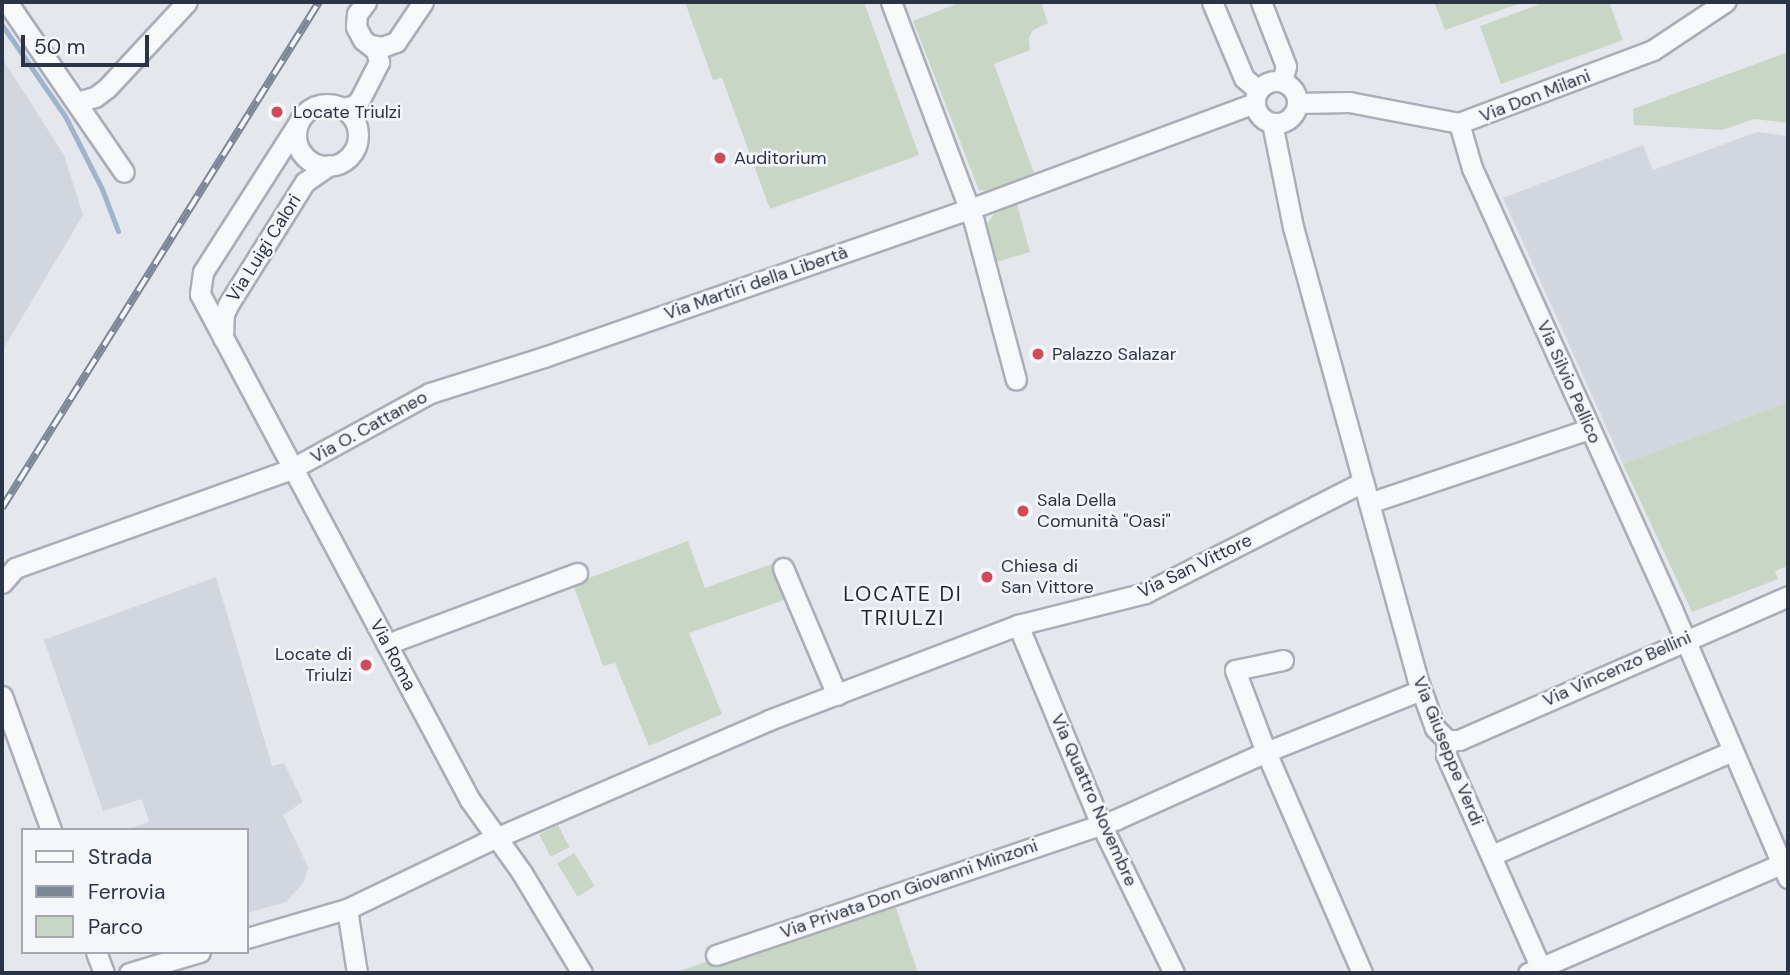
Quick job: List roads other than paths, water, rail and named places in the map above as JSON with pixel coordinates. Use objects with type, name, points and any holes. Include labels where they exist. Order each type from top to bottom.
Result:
[{"type":"street","points":[[7,2],[124,172]]},
{"type":"street","points":[[77,102],[95,97],[107,88],[187,2]]},
{"type":"street","points":[[343,108],[355,123],[357,142],[347,158],[329,165],[320,165],[304,156],[297,140],[299,122],[313,108],[323,104],[343,108],[355,105],[377,71],[378,54],[360,36],[356,27],[357,14],[366,2]]},
{"type":"street","points":[[370,45],[382,47],[396,42],[423,2]]},
{"type":"street","points":[[891,2],[967,210],[974,222],[1016,380]]},
{"type":"street","points":[[1212,2],[1244,78],[1257,97],[1260,116],[1272,122],[1286,121],[1298,103],[1294,89],[1282,81],[1269,82],[1257,97]]},
{"type":"street","points":[[1261,2],[1286,66],[1282,81]]},
{"type":"street","name":"Via Don Milani","points":[[1680,31],[1705,2]]},
{"type":"street","name":"Via Don Milani","points":[[1298,103],[1349,102],[1459,123],[1653,50],[1725,2]]},
{"type":"street","name":"Via Martiri della Libertà","points":[[544,357],[967,210],[1257,97]]},
{"type":"street","name":"Via Luigi Calori","points":[[223,343],[204,304],[200,283],[299,122]]},
{"type":"street","name":"Via Giuseppe Verdi","points":[[1272,122],[1285,196],[1421,690],[1435,728],[1447,740],[1446,755],[1492,855],[1537,971]]},
{"type":"street","name":"Via Silvio Pellico","points":[[1459,123],[1472,168],[1685,639],[1785,871]]},
{"type":"street","name":"Via Luigi Calori","points":[[223,343],[222,326],[228,304],[305,182],[329,165]]},
{"type":"street","name":"Via O. Cattaneo","points":[[223,343],[291,469],[430,393],[544,357]]},
{"type":"street","points":[[1369,503],[1589,429]]},
{"type":"street","points":[[2,583],[15,568],[291,469]]},
{"type":"street","name":"Via Roma","points":[[291,469],[470,800],[498,838],[582,973]]},
{"type":"street","name":"Via San Vittore","points":[[248,938],[347,908],[498,838],[769,720],[1018,625],[1145,593],[1363,482]]},
{"type":"street","points":[[783,568],[837,695]]},
{"type":"street","points":[[387,643],[577,573]]},
{"type":"street","name":"Via Vincenzo Bellini","points":[[1447,740],[1459,740],[1788,596]]},
{"type":"street","name":"Via Quattro Novembre","points":[[1018,625],[1103,823],[1174,973]]},
{"type":"street","points":[[1283,660],[1234,670],[1266,752],[1362,973]]},
{"type":"street","name":"Via Privata Don Giovanni Minzoni","points":[[716,954],[1103,823],[1266,752],[1421,690]]},
{"type":"street","points":[[2,696],[50,828]]},
{"type":"street","points":[[1492,855],[1732,751]]},
{"type":"street","points":[[1537,971],[1785,871]]},
{"type":"street","points":[[347,908],[357,973]]},
{"type":"street","points":[[97,954],[104,973]]},
{"type":"street","points":[[129,973],[193,954]]},
{"type":"waterway","points":[[2,25],[65,116],[102,189],[118,231]]},
{"type":"railway","points":[[2,508],[319,2]]},
{"type":"place","name":"Locate Triulzi","points":[[277,112]]},
{"type":"place","name":"Auditorium","points":[[720,158]]},
{"type":"place","name":"Palazzo Salazar","points":[[1038,354]]},
{"type":"place","name":"Sala Della Comunità \"Oasi\"","points":[[1023,511]]},
{"type":"place","name":"Chiesa di San Vittore","points":[[987,577]]},
{"type":"place","name":"Locate di Triulzi","points":[[366,665]]},
{"type":"district","name":"LOCATE DI TRIULZI","points":[[903,606]]}]
